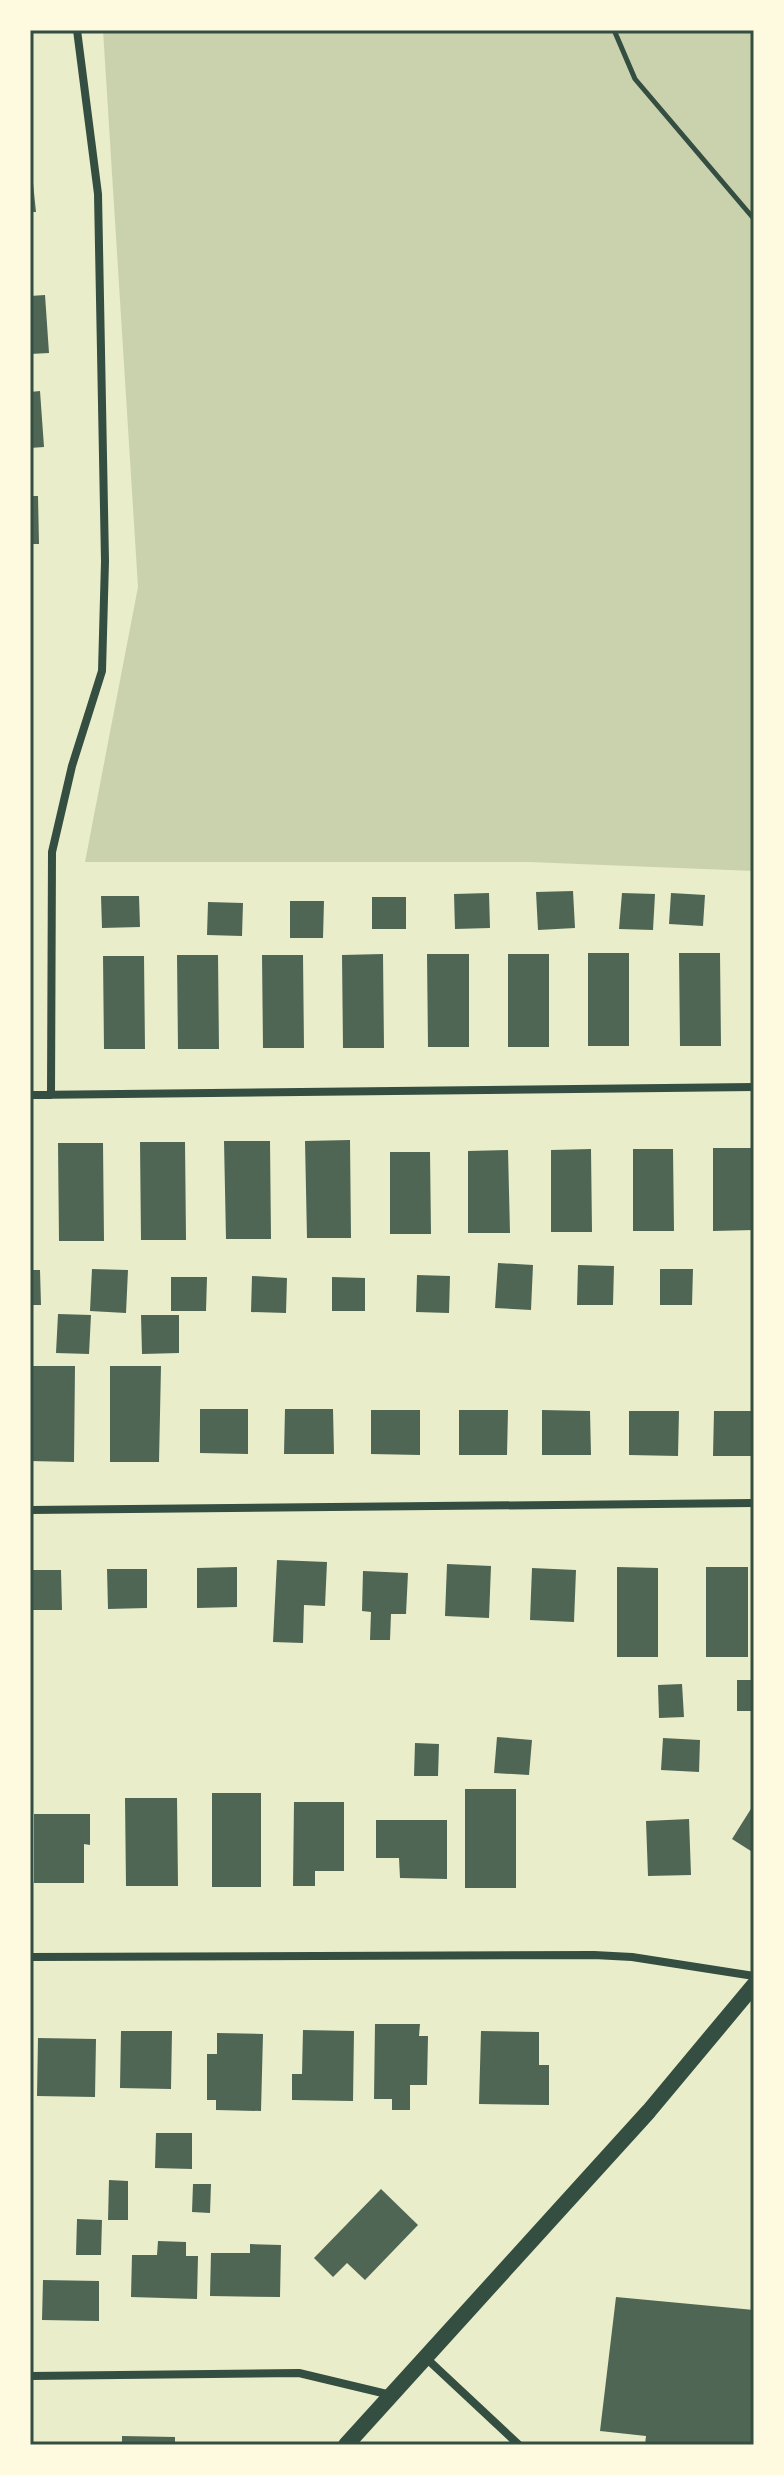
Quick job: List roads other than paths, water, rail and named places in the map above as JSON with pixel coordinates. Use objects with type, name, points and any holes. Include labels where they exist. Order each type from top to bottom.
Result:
[{"type":"main road","points":[[346,2445],[649,2111],[754,1985]]},
{"type":"street","points":[[51,1095],[52,852],[72,766],[102,671],[105,561],[98,194],[77,30]]},
{"type":"street","points":[[30,1095],[754,1087]]},
{"type":"street","points":[[30,1510],[754,1503]]},
{"type":"street","points":[[30,1957],[594,1955],[632,1957],[754,1976]]},
{"type":"street","points":[[426,2358],[519,2445]]},
{"type":"street","points":[[30,2376],[299,2373],[391,2395]]}]
